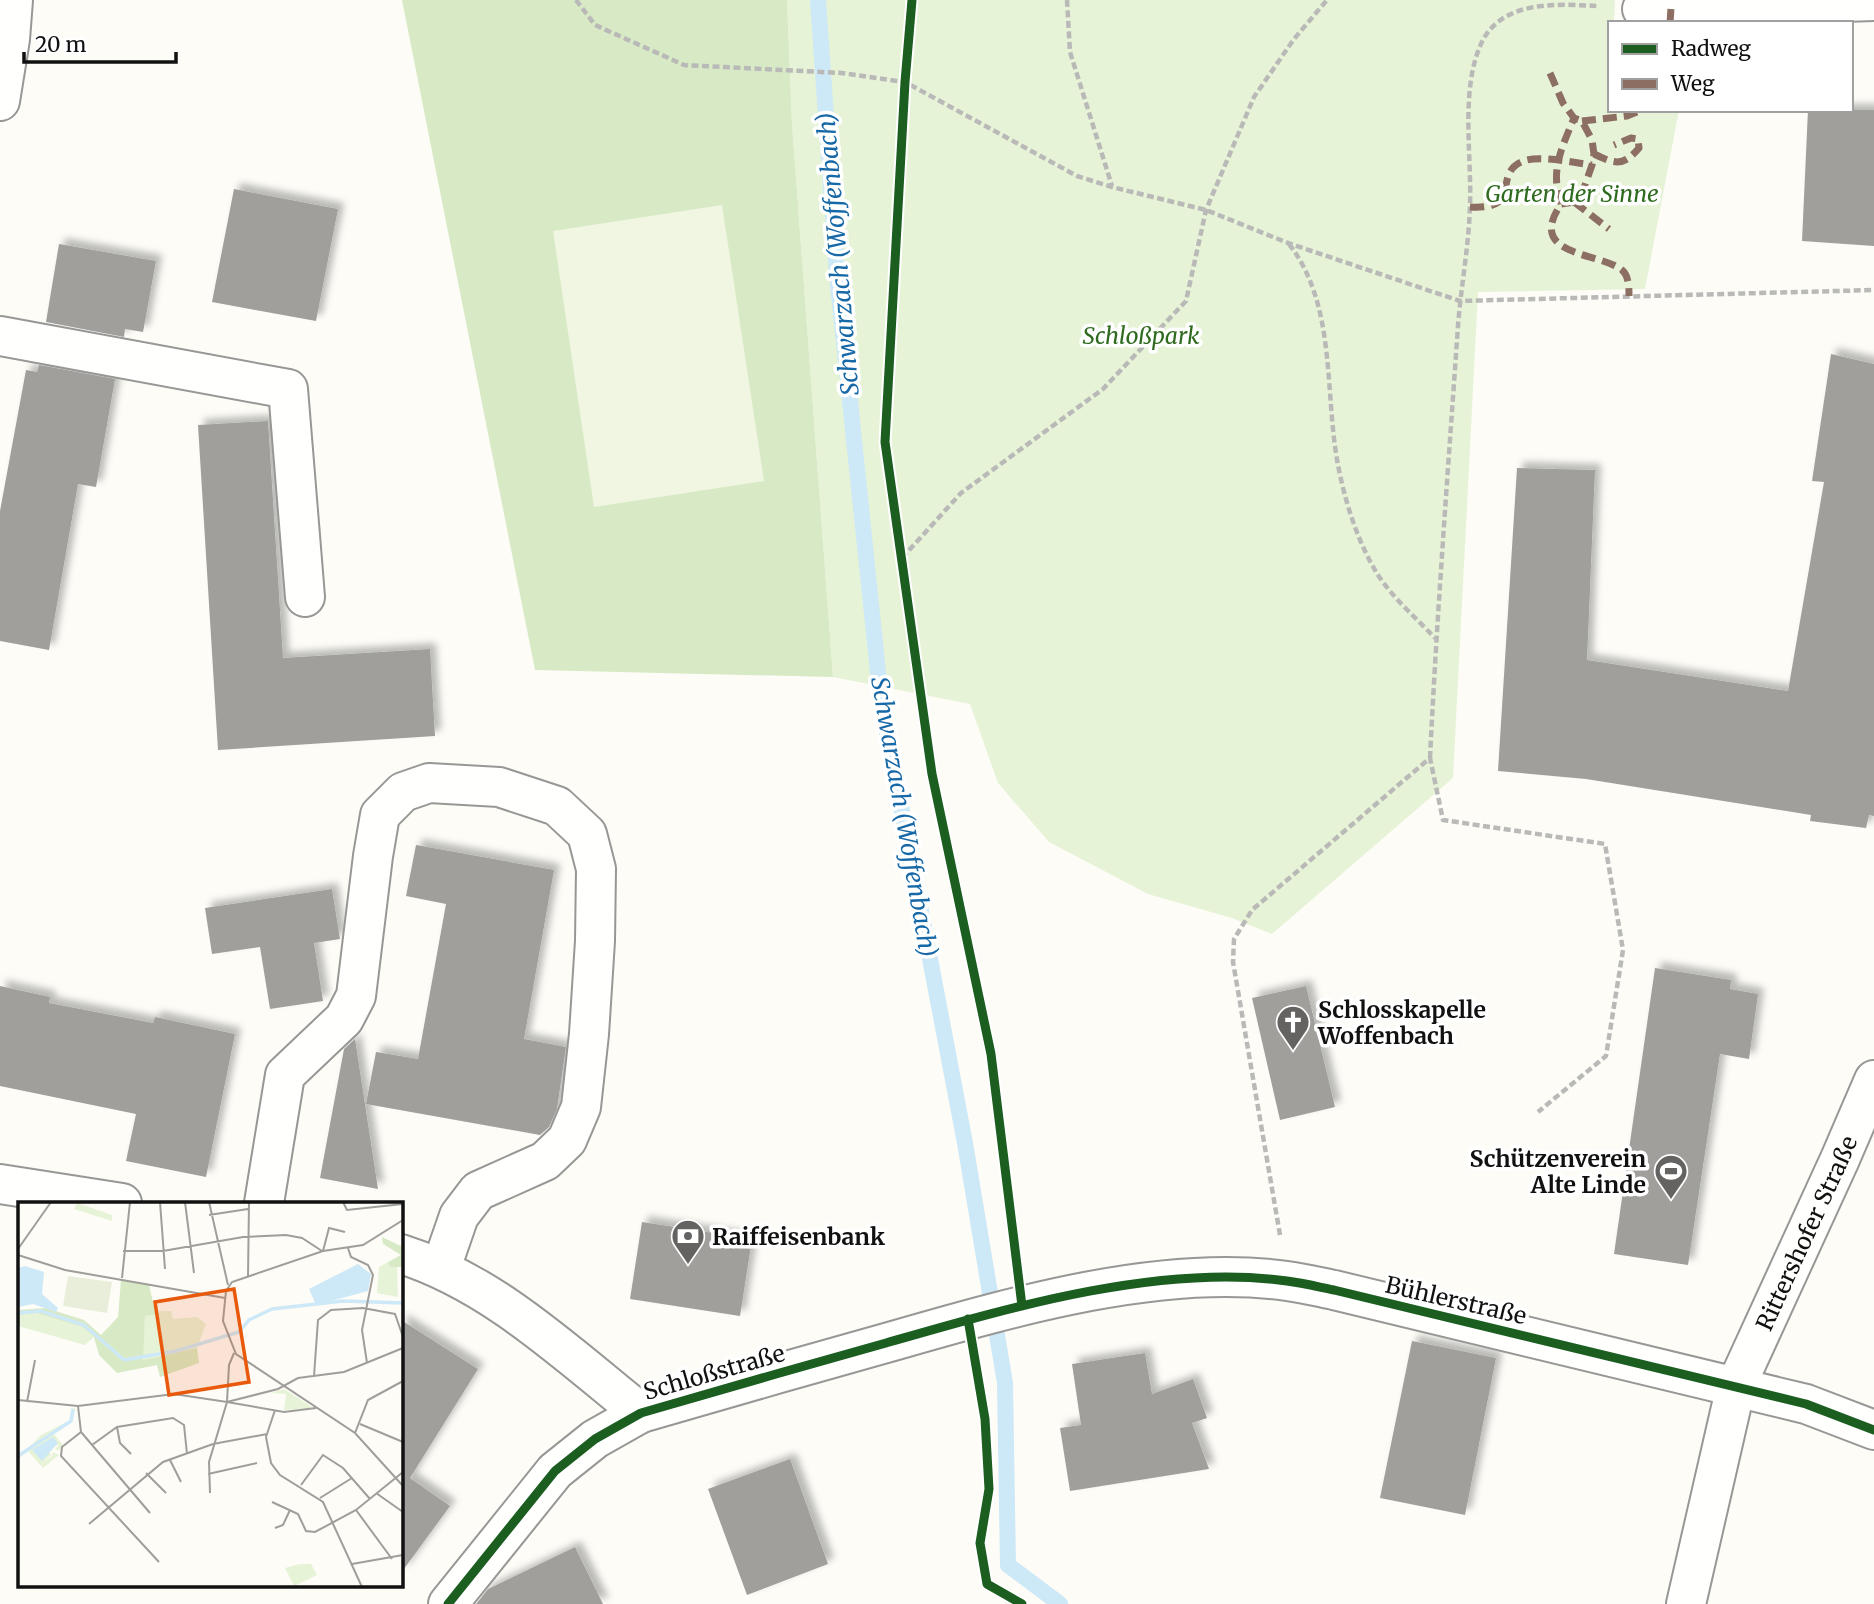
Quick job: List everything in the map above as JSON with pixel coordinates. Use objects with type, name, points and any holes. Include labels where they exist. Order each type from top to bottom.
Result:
[{"type":"street","points":[[0,101],[13,0]]},
{"type":"street","points":[[1642,9],[1874,1]]},
{"type":"street","points":[[0,336],[288,389],[305,597]]},
{"type":"street","points":[[264,1202],[285,1075],[344,1019],[356,996],[380,815],[403,792],[429,783],[499,787],[557,806],[587,834],[596,869],[595,941],[581,1107],[568,1140],[545,1161],[478,1191],[459,1216],[441,1268]]},
{"type":"street","name":"Rittershofer Straße","points":[[1686,1604],[1737,1386],[1874,1080]]},
{"type":"street","points":[[0,1184],[116,1202]]},
{"type":"street","points":[[402,1254],[441,1268],[501,1305],[641,1413]]},
{"type":"street","name":"Bühlerstraße","points":[[1022,1306],[1160,1281],[1198,1278],[1286,1281],[1737,1386],[1806,1404],[1874,1430]]},
{"type":"street","name":"Schloßstraße","points":[[448,1604],[555,1471],[595,1439],[641,1413],[1022,1306]]},
{"type":"path","points":[[576,0],[595,25],[684,65],[841,73],[905,82],[1077,176],[1206,210],[1288,243],[1460,301],[1874,290]]},
{"type":"path","points":[[1067,0],[1070,52],[1112,187]]},
{"type":"path","points":[[902,558],[961,493],[1103,389],[1186,301],[1206,210],[1254,97],[1294,38],[1327,0]]},
{"type":"path","points":[[1538,1112],[1606,1056],[1623,950],[1605,844],[1443,820],[1430,758],[1460,301],[1470,207],[1470,89],[1475,60],[1485,36],[1499,20],[1516,8],[1541,3],[1642,9]]},
{"type":"path","points":[[1288,243],[1302,261],[1314,291],[1324,331],[1338,466],[1354,526],[1378,575],[1436,639]]},
{"type":"path","points":[[1286,1281],[1233,962],[1234,939],[1252,910],[1430,758]]},
{"type":"green space","points":[[402,0],[787,0],[792,124],[833,677],[535,670]]},
{"type":"green space","name":"Schloßpark","points":[[787,0],[1615,0],[1614,21],[1608,21],[1608,112],[1679,112],[1645,289],[1478,292],[1453,778],[1272,934],[1232,918],[1148,894],[1049,842],[998,783],[970,704],[833,677],[792,124]]},
{"type":"green space","points":[[722,205],[764,481],[594,507],[553,231]]},
{"type":"building","points":[[1874,110],[1874,246],[1802,241],[1808,112]]},
{"type":"building","points":[[234,189],[338,209],[316,321],[212,302]]},
{"type":"building","points":[[59,244],[156,261],[143,332],[125,329],[124,337],[46,322]]},
{"type":"building","points":[[1831,354],[1874,364],[1874,816],[1869,815],[1866,828],[1810,821],[1811,815],[1586,779],[1498,771],[1517,468],[1595,470],[1587,660],[1788,691],[1824,482],[1812,481]]},
{"type":"building","points":[[39,365],[115,379],[96,487],[78,484],[49,650],[0,641],[0,511],[26,370],[37,372]]},
{"type":"building","points":[[268,421],[283,658],[430,649],[435,736],[218,750],[198,425]]},
{"type":"building","points":[[416,845],[554,870],[524,1039],[566,1047],[557,1109],[549,1127],[540,1135],[366,1104],[376,1052],[418,1059],[446,904],[406,896]]},
{"type":"building","points":[[332,889],[340,939],[314,943],[323,1001],[270,1009],[260,947],[212,954],[205,908]]},
{"type":"building","points":[[1655,968],[1731,980],[1730,989],[1758,994],[1749,1059],[1720,1054],[1688,1265],[1614,1254]]},
{"type":"building","points":[[0,986],[50,997],[49,1003],[153,1023],[155,1017],[235,1034],[206,1177],[126,1161],[136,1114],[0,1086]]},
{"type":"building","name":"Schlosskapelle Woffenbach","points":[[1306,986],[1335,1107],[1280,1120],[1252,998]]},
{"type":"building","points":[[355,1039],[378,1189],[320,1178],[344,1049]]},
{"type":"building","points":[[642,1222],[752,1239],[740,1316],[630,1299]]},
{"type":"building","points":[[402,1321],[478,1369],[410,1478],[450,1506],[402,1572]]},
{"type":"building","points":[[1412,1341],[1496,1358],[1465,1515],[1380,1498]]},
{"type":"building","points":[[1145,1353],[1152,1394],[1193,1379],[1207,1418],[1192,1423],[1209,1469],[1070,1491],[1060,1428],[1081,1425],[1072,1364]]},
{"type":"building","points":[[790,1459],[828,1564],[747,1595],[708,1489]]},
{"type":"building","points":[[575,1547],[603,1604],[476,1604],[488,1589]]},
{"type":"waterway","name":"Schwarzach (Woffenbach)","points":[[818,0],[837,275],[881,701],[965,1143],[1005,1383],[1008,1565],[1060,1604]]},
{"type":"marked path","points":[[1670,21],[1671,8]]},
{"type":"marked path","points":[[1550,73],[1563,103],[1574,118],[1582,121],[1592,140],[1594,154],[1584,188],[1574,202],[1561,204],[1552,221],[1552,234],[1570,250],[1622,270],[1629,286],[1629,296]]},
{"type":"marked path","points":[[1582,121],[1627,116],[1637,112]]},
{"type":"marked path","points":[[1561,204],[1557,181],[1558,160],[1574,118]]},
{"type":"marked path","points":[[1594,154],[1618,162],[1628,158],[1639,148],[1638,139],[1631,138],[1614,145]]},
{"type":"marked path","points":[[1470,207],[1487,207],[1497,203],[1505,191],[1508,175],[1521,162],[1546,159],[1592,165]]},
{"type":"marked path","points":[[1574,202],[1609,229]]},
{"type":"cycle path","points":[[912,0],[885,442],[932,774],[991,1054],[1022,1306]]},
{"type":"cycle path","points":[[448,1604],[555,1471],[595,1439],[641,1413],[982,1316],[1136,1283],[1238,1277],[1305,1284],[1806,1404],[1874,1430]]},
{"type":"cycle path","points":[[968,1319],[985,1419],[989,1489],[980,1543],[987,1584],[1022,1604]]},
{"type":"place","name":"Schlosskapelle Woffenbach","points":[[1293,1052]]},
{"type":"place","name":"Schützenverein Alte Linde","points":[[1671,1201]]},
{"type":"place","name":"Raiffeisenbank","points":[[688,1266]]},
{"type":"park label","name":"Garten der Sinne","points":[[1572,193]]}]
